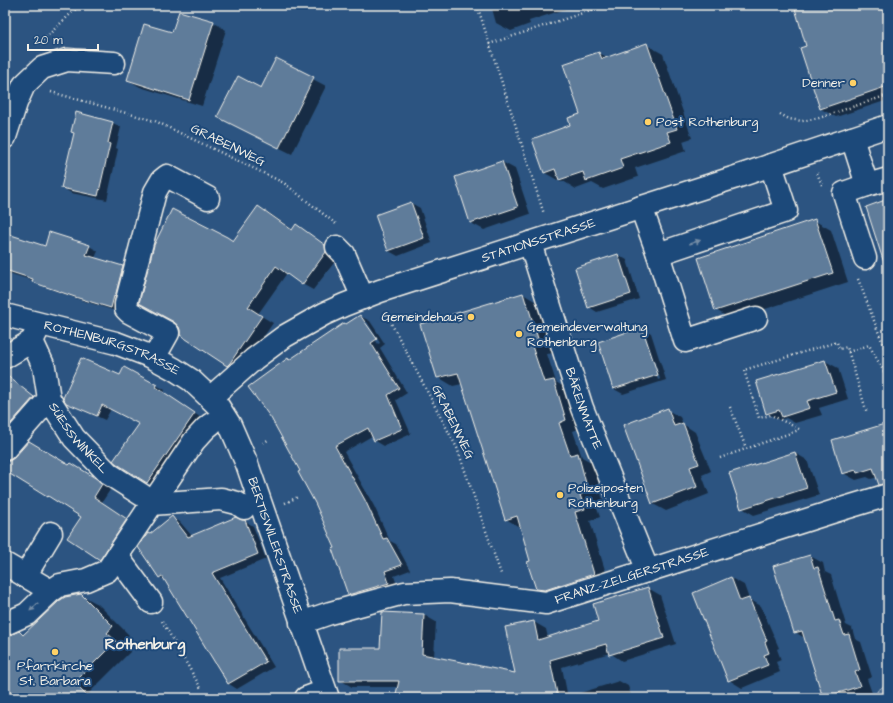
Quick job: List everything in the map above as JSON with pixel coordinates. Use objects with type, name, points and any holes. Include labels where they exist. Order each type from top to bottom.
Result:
[{"type":"street","points":[[5,137],[16,103],[24,85],[42,68],[67,60],[114,63]]},
{"type":"street","name":"STATIONSSTRASSE","points":[[210,398],[254,359],[285,336],[324,314],[344,305],[380,291],[888,126]]},
{"type":"street","points":[[852,138],[867,185]]},
{"type":"street","points":[[658,254],[786,211],[771,165]]},
{"type":"street","points":[[154,358],[168,333],[129,312],[126,309],[126,304],[155,192],[162,180],[167,176],[208,198]]},
{"type":"street","points":[[865,258],[844,193],[888,179]]},
{"type":"street","points":[[641,207],[658,254],[685,341],[756,318]]},
{"type":"street","points":[[338,237],[363,298]]},
{"type":"street","name":"BÄRENMATTE","points":[[530,243],[582,408],[648,571]]},
{"type":"street","name":"ROTHENBURGSTRASSE","points":[[5,315],[36,333],[116,343],[154,358],[199,386],[210,398]]},
{"type":"street","points":[[5,357],[36,333]]},
{"type":"street","name":"SÜESSWINKEL","points":[[36,333],[44,367],[49,399],[74,438],[109,474],[146,499]]},
{"type":"street","name":"BERTISWILERSTRASSE","points":[[210,398],[230,425],[247,464],[301,623],[320,696]]},
{"type":"street","points":[[5,449],[49,399]]},
{"type":"street","points":[[5,624],[27,614],[55,588],[86,580],[107,571],[117,556],[146,499],[194,441],[206,431]]},
{"type":"street","name":"FRANZ-ZELGERSTRASSE","points":[[301,623],[330,612],[404,593],[450,591],[546,603],[888,495]]},
{"type":"street","points":[[146,499],[238,500]]},
{"type":"street","points":[[25,576],[51,533]]},
{"type":"street","points":[[117,556],[151,602]]},
{"type":"street","points":[[5,564],[25,576],[55,588]]},
{"type":"path","points":[[477,5],[544,214]]},
{"type":"path","points":[[489,44],[607,5]]},
{"type":"path","name":"GRABENWEG","points":[[50,92],[155,121],[284,183],[338,237]]},
{"type":"path","points":[[780,114],[789,119],[802,121],[819,118],[888,95]]},
{"type":"path","name":"GRABENWEG","points":[[386,310],[390,321],[457,448],[510,599]]},
{"type":"path","points":[[720,458],[799,430],[771,415],[759,418],[744,370],[837,342],[839,349],[847,347],[867,413]]},
{"type":"path","points":[[848,352],[869,345],[888,379]]},
{"type":"path","points":[[730,407],[746,448]]},
{"type":"path","points":[[263,443],[268,440]]},
{"type":"path","points":[[284,503],[298,497]]},
{"type":"path","points":[[151,602],[202,690]]},
{"type":"shaded area","points":[[888,683],[888,698],[878,698],[877,691]]},
{"type":"building","points":[[794,5],[888,5],[888,86],[820,109],[800,48],[806,46]]},
{"type":"building","points":[[179,11],[214,21],[189,100],[127,80],[144,24],[172,32]]},
{"type":"building","points":[[647,43],[677,129],[667,132],[671,142],[620,159],[623,168],[586,181],[583,172],[559,180],[555,169],[544,173],[532,139],[570,125],[568,118],[580,114],[563,64],[599,52],[602,59]]},
{"type":"building","points":[[276,58],[314,77],[279,148],[217,117],[238,76],[261,88]]},
{"type":"building","points":[[76,112],[113,122],[108,143],[110,144],[98,196],[61,188],[74,133],[71,132]]},
{"type":"building","points":[[502,161],[518,207],[470,223],[455,177]]},
{"type":"building","points":[[888,199],[888,263],[884,263],[866,207]]},
{"type":"building","points":[[411,202],[424,238],[388,251],[375,215]]},
{"type":"building","points":[[258,206],[292,230],[296,224],[325,245],[326,252],[302,285],[276,266],[248,307],[262,316],[227,366],[180,335],[179,327],[174,322],[139,303],[154,245],[172,209],[233,241]]},
{"type":"building","points":[[815,219],[833,273],[715,311],[698,258]]},
{"type":"building","points":[[49,232],[90,245],[86,255],[123,266],[111,308],[32,282],[33,279],[5,270],[5,233],[45,246]]},
{"type":"building","points":[[618,254],[631,294],[588,308],[575,268]]},
{"type":"building","points":[[523,293],[540,345],[532,346],[544,382],[554,380],[566,420],[559,423],[570,455],[578,453],[588,491],[580,495],[585,509],[575,512],[594,574],[545,590],[536,589],[527,562],[530,561],[517,516],[505,520],[458,373],[437,378],[420,324]]},
{"type":"building","points":[[360,315],[377,339],[371,343],[399,388],[388,395],[402,429],[374,441],[368,428],[335,446],[365,500],[383,539],[387,538],[402,565],[385,571],[389,583],[348,595],[332,549],[335,548],[315,503],[298,472],[300,471],[271,418],[248,387],[288,358],[289,360],[344,323],[346,324]]},
{"type":"building","points":[[642,327],[658,375],[613,389],[598,342]]},
{"type":"building","points":[[81,358],[120,375],[124,367],[157,385],[156,387],[195,413],[147,483],[113,461],[139,424],[102,405],[97,416],[66,403],[63,398]]},
{"type":"building","points":[[825,360],[836,392],[807,401],[810,408],[782,417],[779,410],[766,414],[756,381]]},
{"type":"building","points":[[5,374],[34,397],[5,430]]},
{"type":"building","points":[[668,408],[674,426],[683,423],[699,464],[690,467],[697,487],[652,504],[623,425]]},
{"type":"building","points":[[888,423],[888,483],[879,485],[873,468],[857,473],[856,470],[842,474],[832,440]]},
{"type":"building","points":[[29,441],[69,465],[71,463],[97,479],[102,484],[94,497],[127,519],[100,560],[67,538],[81,517],[5,471],[5,461],[9,461],[14,458]]},
{"type":"building","points":[[795,452],[807,488],[741,509],[729,473]]},
{"type":"building","points":[[172,516],[188,537],[236,517],[245,520],[258,554],[212,573],[266,662],[228,684],[162,576],[159,578],[138,547],[148,533],[150,534]]},
{"type":"building","points":[[810,555],[814,568],[818,567],[835,621],[839,620],[844,635],[849,634],[860,670],[855,672],[860,686],[823,698],[802,631],[794,633],[773,566]]},
{"type":"building","points":[[731,577],[740,601],[749,598],[767,641],[765,642],[769,653],[764,655],[768,665],[728,681],[693,593]]},
{"type":"building","points":[[648,587],[664,638],[609,655],[606,644],[550,660],[558,698],[395,698],[399,681],[339,681],[339,648],[380,648],[382,612],[424,614],[422,654],[515,673],[505,627],[534,621],[538,640],[598,621],[593,604]]},
{"type":"building","name":"Pfarrkirche St. Barbara","points":[[81,594],[113,626],[107,633],[116,641],[74,683],[89,698],[5,698],[5,638],[19,631],[23,635],[59,601],[65,597]]},
{"type":"place","name":"Denner","points":[[853,83]]},
{"type":"place","name":"Post Rothenburg","points":[[648,122]]},
{"type":"place","name":"Gemeindehaus","points":[[471,317]]},
{"type":"place","name":"Gemeindeverwaltung Rothenburg","points":[[519,334]]},
{"type":"place","name":"Polizeiposten Rothenburg","points":[[560,495]]},
{"type":"place","name":"Pfarrkirche St. Barbara","points":[[55,652]]},
{"type":"district","name":"Rothenburg","points":[[145,644]]}]
